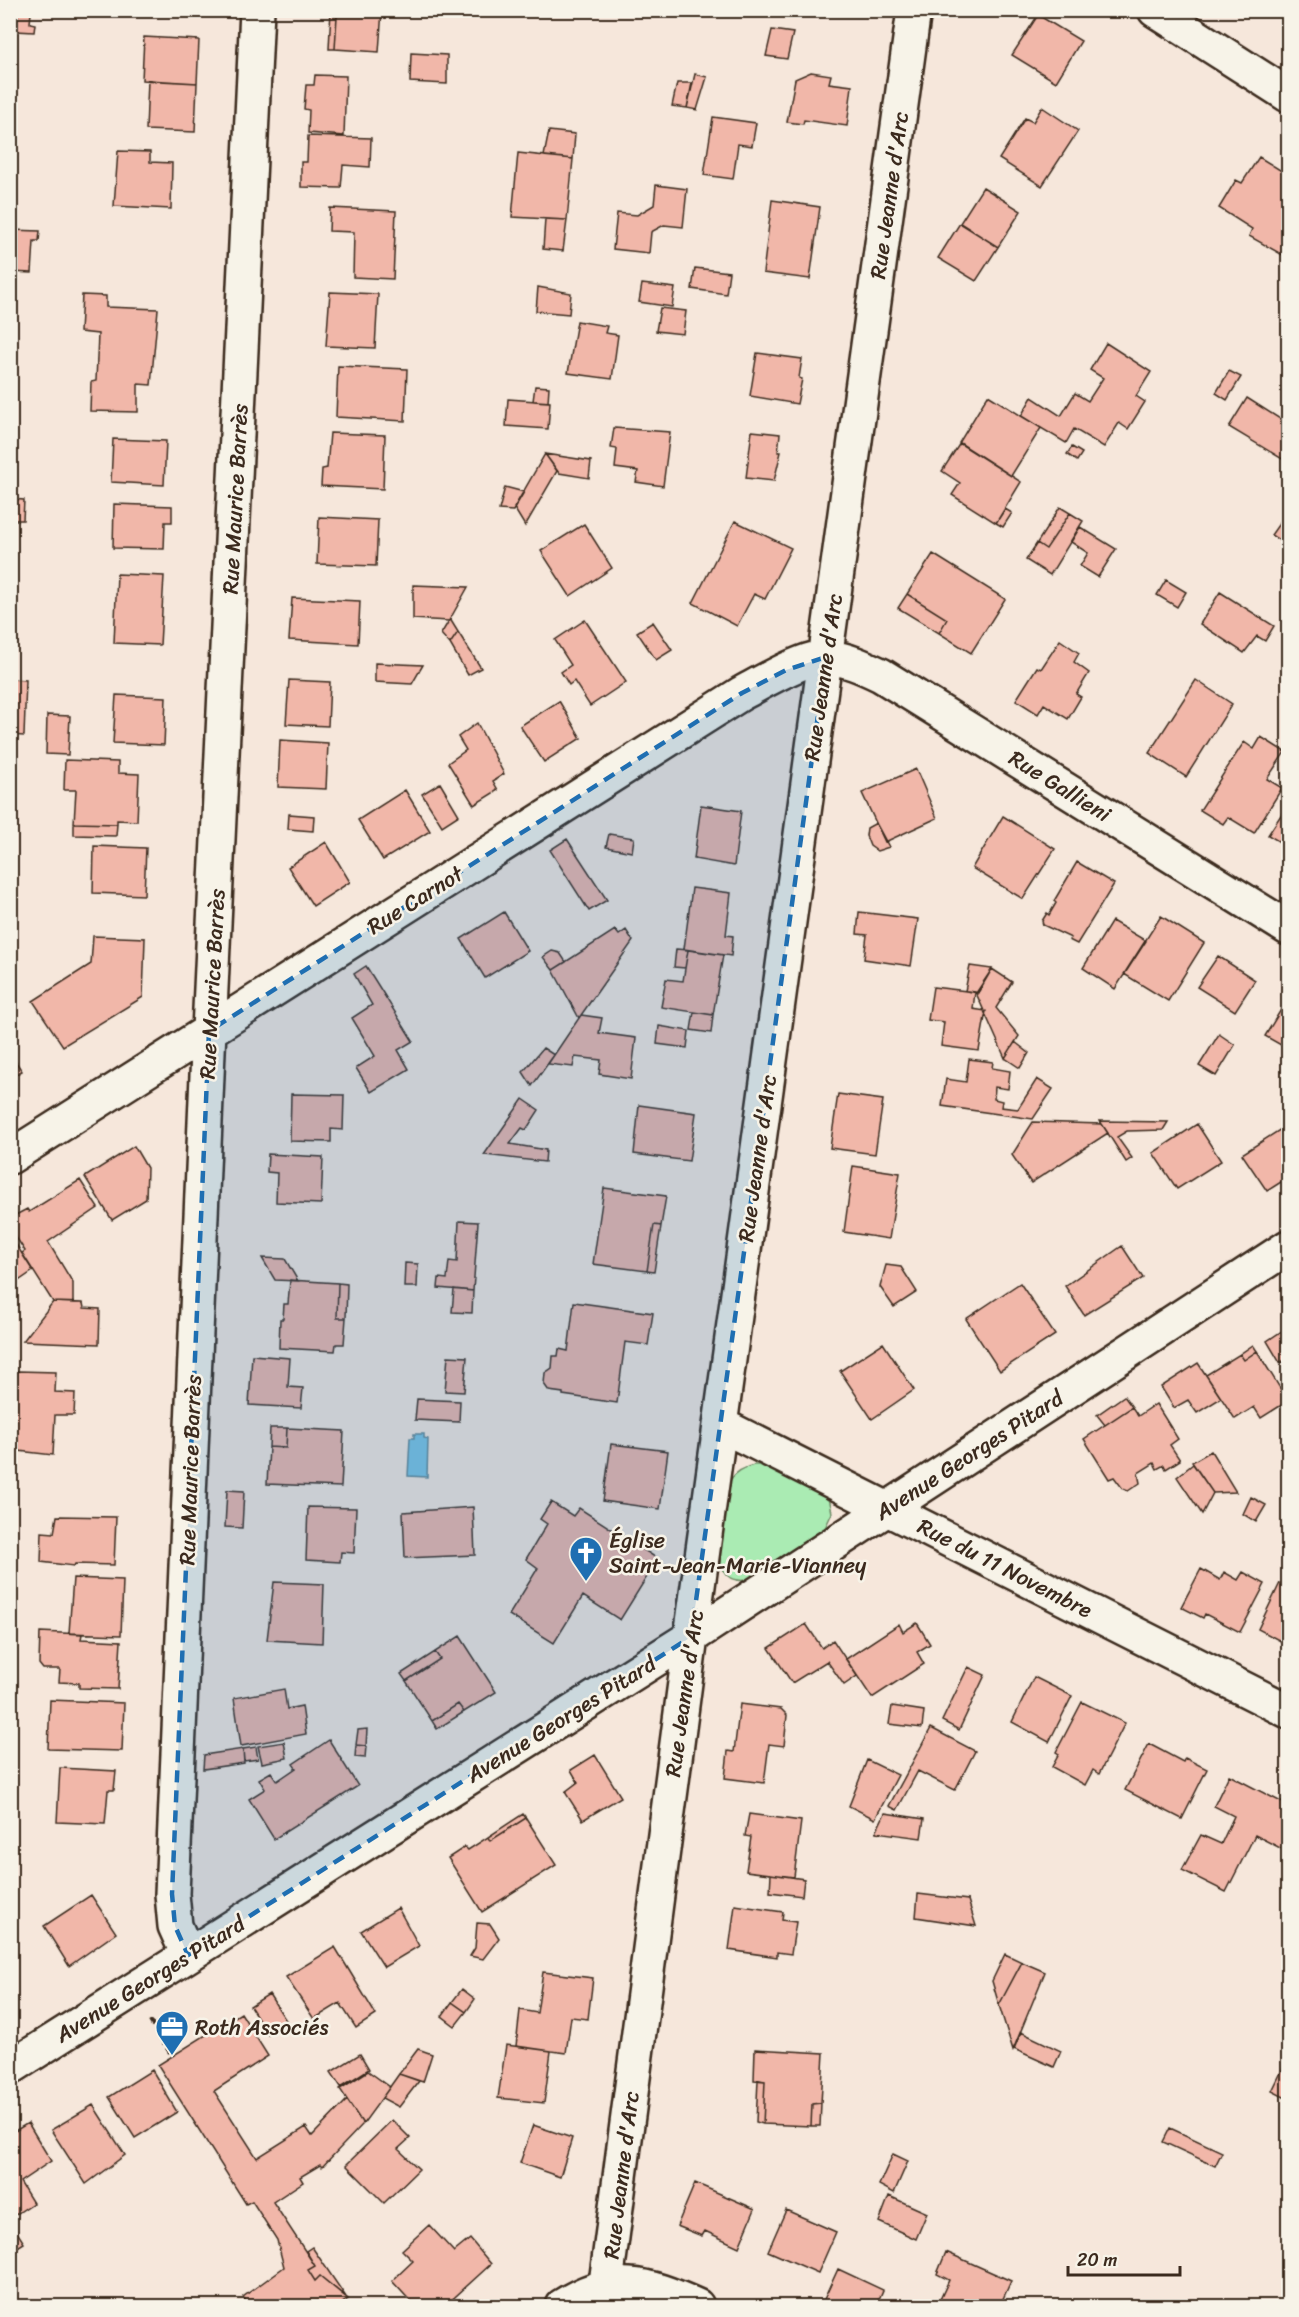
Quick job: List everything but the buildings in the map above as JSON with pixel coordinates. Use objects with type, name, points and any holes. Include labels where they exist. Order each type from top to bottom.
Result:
[{"type":"street","name":"Rue Maurice Barrès","points":[[188,1955],[175,1926],[172,1894],[209,1031],[257,10]]},
{"type":"street","name":"Rue Jeanne d'Arc","points":[[605,2296],[691,1637],[914,10]]},
{"type":"street","points":[[1155,10],[1288,95]]},
{"type":"street","name":"Rue Carnot","points":[[10,1156],[742,693],[786,670],[826,657]]},
{"type":"street","name":"Rue Gallieni","points":[[826,657],[852,662],[881,675],[1288,928]]},
{"type":"street","name":"Avenue Georges Pitard","points":[[10,2068],[691,1637],[1288,1246]]},
{"type":"street","name":"Rue du 11 Novembre","points":[[721,1425],[1288,1711]]},
{"type":"street","points":[[562,2307],[605,2296],[655,2288],[697,2307]]},
{"type":"highlighted area","points":[[826,657],[721,1425],[691,1637],[188,1955],[175,1926],[172,1894],[209,1031],[742,693],[786,670]]},
{"type":"green space","points":[[754,1465],[764,1465],[821,1493],[830,1502],[832,1513],[825,1528],[748,1580],[735,1580],[727,1575],[722,1567],[720,1556],[726,1495],[733,1476]]},
{"type":"water","points":[[414,1434],[424,1434],[424,1438],[428,1439],[427,1477],[408,1476],[410,1438],[414,1438]]},
{"type":"place","name":"Église Saint-Jean-Marie-Vianney","points":[[586,1582]]},
{"type":"place","name":"Roth Associés","points":[[172,2056]]}]
